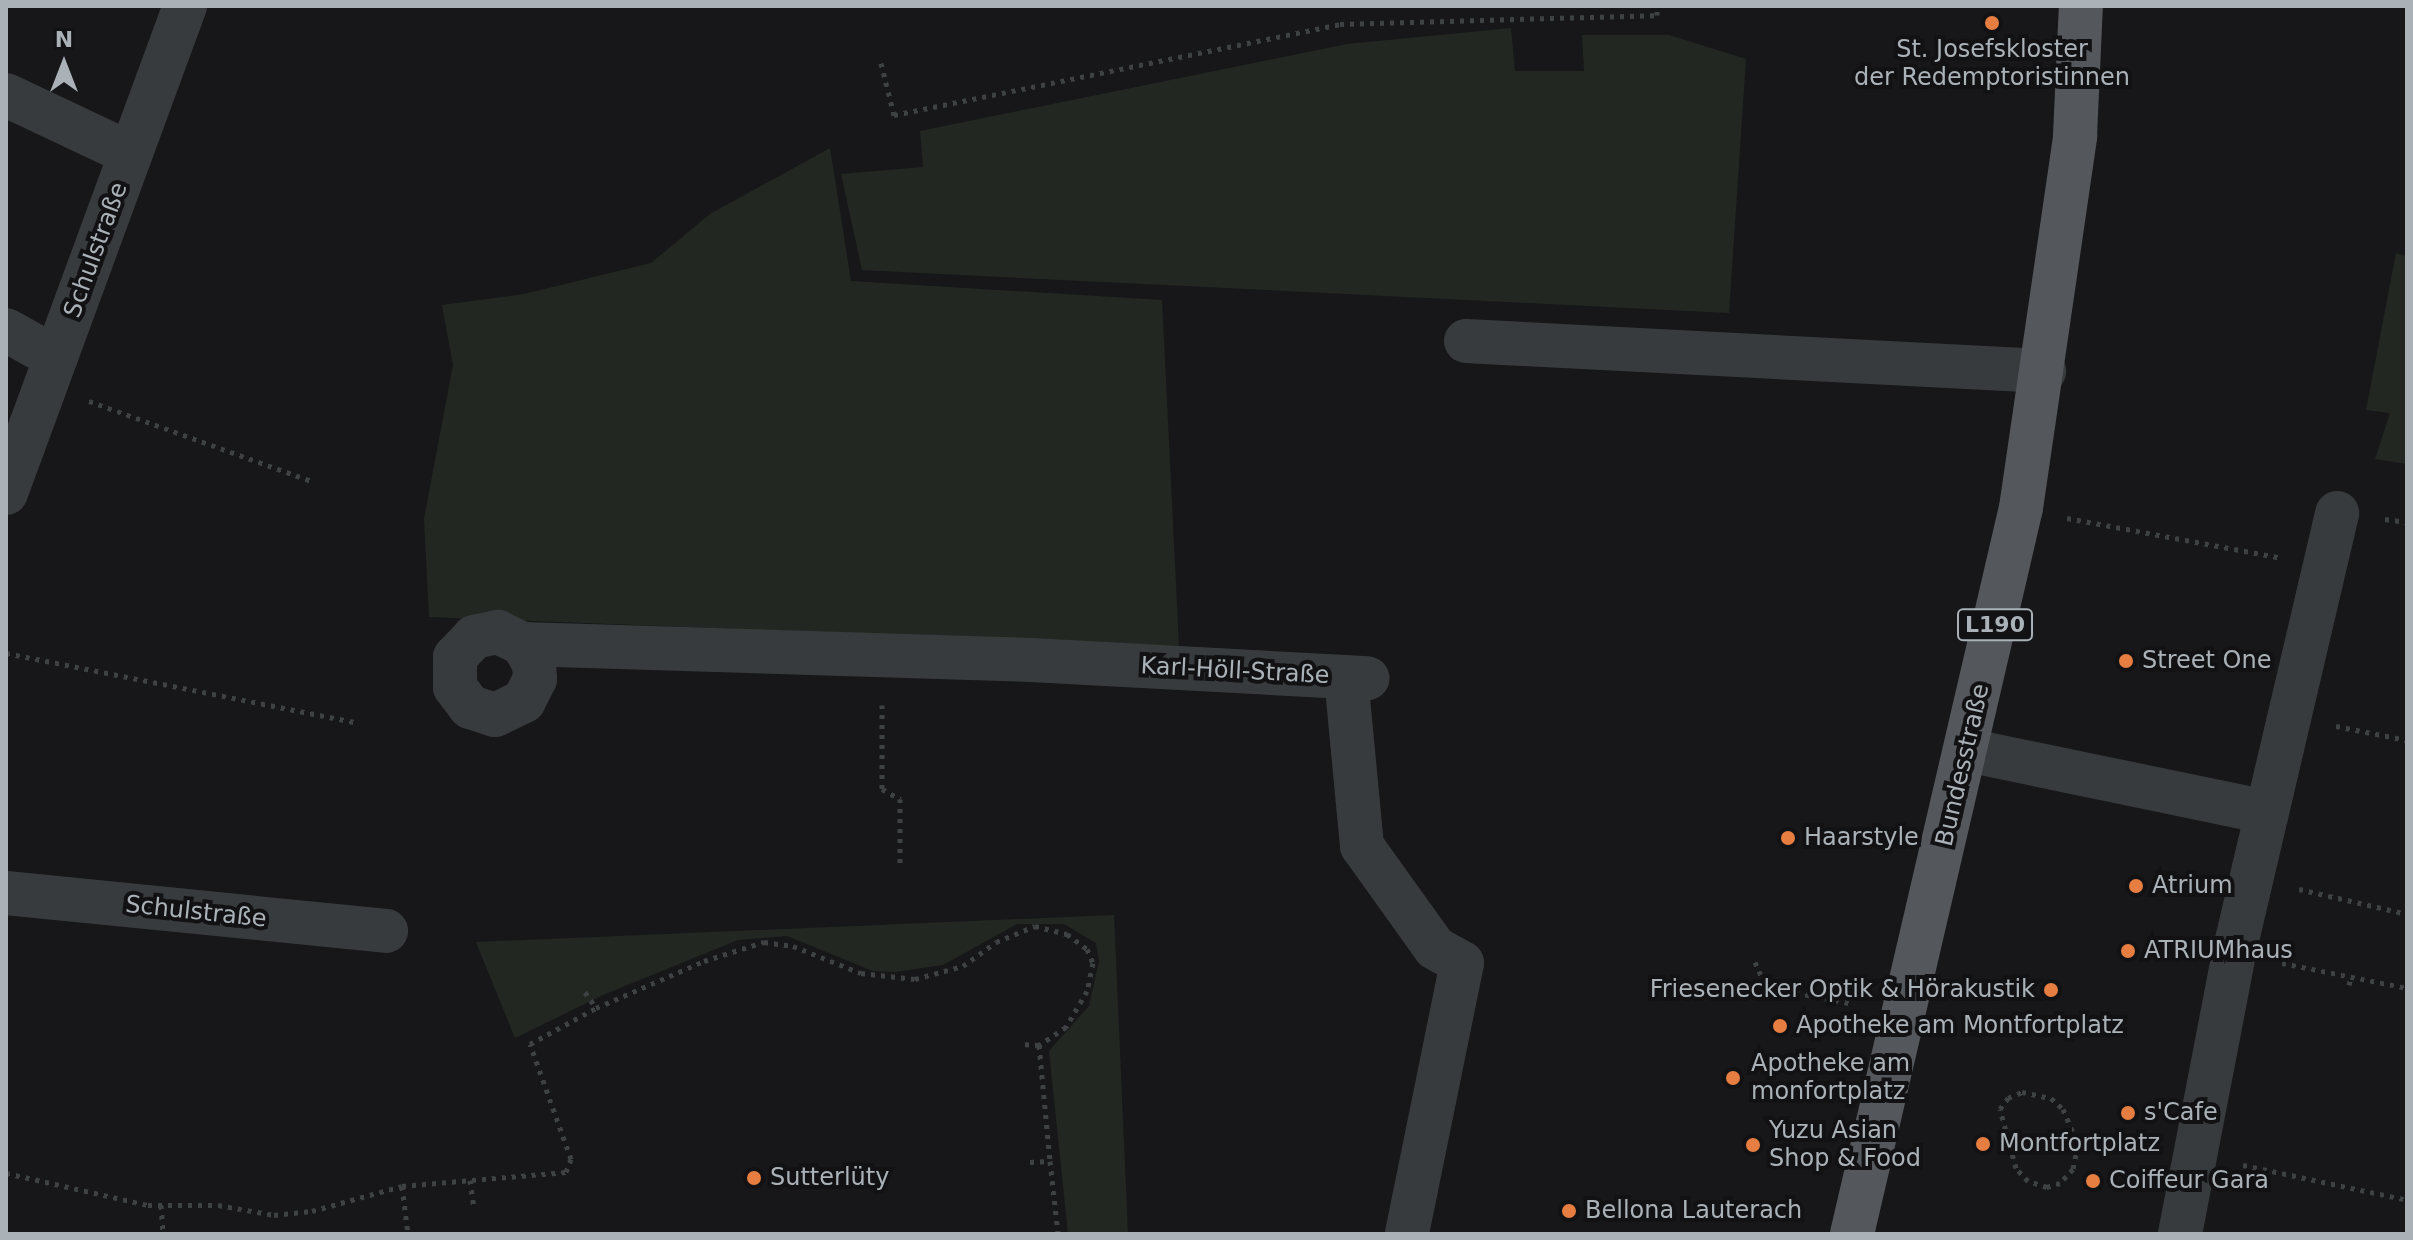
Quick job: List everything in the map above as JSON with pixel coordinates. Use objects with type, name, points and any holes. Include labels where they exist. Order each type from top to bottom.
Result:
[{"type":"main road","name":"Bundesstraße","points":[[1852,1234],[2021,508],[2044,371],[2075,136],[2081,6]]},
{"type":"street","name":"Schulstraße","points":[[6,493],[185,6]]},
{"type":"street","points":[[6,95],[131,154]]},
{"type":"street","points":[[6,330],[51,372]]},
{"type":"street","points":[[1466,341],[2044,371]]},
{"type":"street","points":[[2180,1234],[2234,953],[2337,513]]},
{"type":"street","name":"Karl-Höll-Straße","points":[[523,644],[1357,677],[1362,846],[1435,948],[1462,963],[1407,1234]]},
{"type":"street","points":[[1967,750],[2266,812]]},
{"type":"street","name":"Schulstraße","points":[[6,893],[386,931]]},
{"type":"path","points":[[881,63],[894,115],[1340,24],[1657,15],[1657,6]]},
{"type":"path","points":[[51,372],[314,482]]},
{"type":"path","points":[[2021,508],[2324,566]]},
{"type":"path","points":[[6,653],[354,722]]},
{"type":"path","points":[[883,656],[882,789],[900,799],[900,865]]},
{"type":"path","points":[[2288,716],[2407,740]]},
{"type":"path","points":[[2252,878],[2407,914]]},
{"type":"path","points":[[6,1173],[161,1205],[218,1205],[274,1215],[312,1211],[402,1186],[566,1172],[571,1159],[530,1044],[596,1008],[764,942],[793,946],[861,973],[915,979],[963,966],[996,942],[1035,926],[1067,934],[1087,949],[1093,963],[1080,1008],[1066,1027],[1039,1045],[1021,1044]]},
{"type":"path","points":[[2234,953],[2407,988]]},
{"type":"path","points":[[1755,962],[1766,987],[1854,1004]]},
{"type":"path","points":[[2349,985],[2351,977]]},
{"type":"path","points":[[585,992],[596,1008]]},
{"type":"path","points":[[1039,1045],[1058,1234]]},
{"type":"path","points":[[2022,1092],[2051,1098],[2063,1109],[2078,1145],[2073,1169],[2060,1183],[2047,1187],[2028,1181],[2016,1168],[2000,1109],[2008,1098],[2022,1092]]},
{"type":"path","points":[[2195,1155],[2407,1200]]},
{"type":"path","points":[[1030,1162],[1050,1161]]},
{"type":"path","points":[[470,1180],[474,1207]]},
{"type":"path","points":[[402,1186],[408,1234]]},
{"type":"path","points":[[161,1205],[163,1234]]},
{"type":"shaded area","points":[[1511,28],[1515,71],[1584,71],[1582,35],[1669,35],[1746,59],[1729,313],[862,270],[841,174],[923,167],[920,131],[1347,44]]},
{"type":"shaded area","points":[[830,148],[851,281],[1162,300],[1179,646],[429,617],[424,519],[453,365],[442,305],[524,294],[651,263],[710,214]]},
{"type":"shaded area","points":[[2396,253],[2407,256],[2407,464],[2375,459],[2390,413],[2366,410]]},
{"type":"shaded area","points":[[1114,915],[1128,1234],[1068,1234],[1049,1051],[1089,1006],[1099,961],[1096,943],[1064,924],[1017,924],[943,965],[895,972],[873,971],[787,936],[738,940],[603,995],[515,1038],[476,942]]},
{"type":"place","name":"St. Josefskloster der Redemptoristinnen","points":[[1992,23]]},
{"type":"place","name":"Street One","points":[[2126,661]]},
{"type":"place","name":"Haarstyle","points":[[1788,838]]},
{"type":"place","name":"Atrium","points":[[2136,886]]},
{"type":"place","name":"ATRIUMhaus","points":[[2128,951]]},
{"type":"place","name":"Friesenecker Optik & Hörakustik","points":[[2051,990]]},
{"type":"place","name":"Apotheke am Montfortplatz","points":[[1780,1026]]},
{"type":"place","name":"Apotheke am monfortplatz","points":[[1733,1078]]},
{"type":"place","name":"s'Cafe","points":[[2128,1113]]},
{"type":"place","name":"Montfortplatz","points":[[1983,1144]]},
{"type":"place","name":"Yuzu Asian Shop & Food","points":[[1753,1145]]},
{"type":"place","name":"Sutterlüty","points":[[754,1178]]},
{"type":"place","name":"Coiffeur Gara","points":[[2093,1181]]},
{"type":"place","name":"Bellona Lauterach","points":[[1569,1211]]}]
